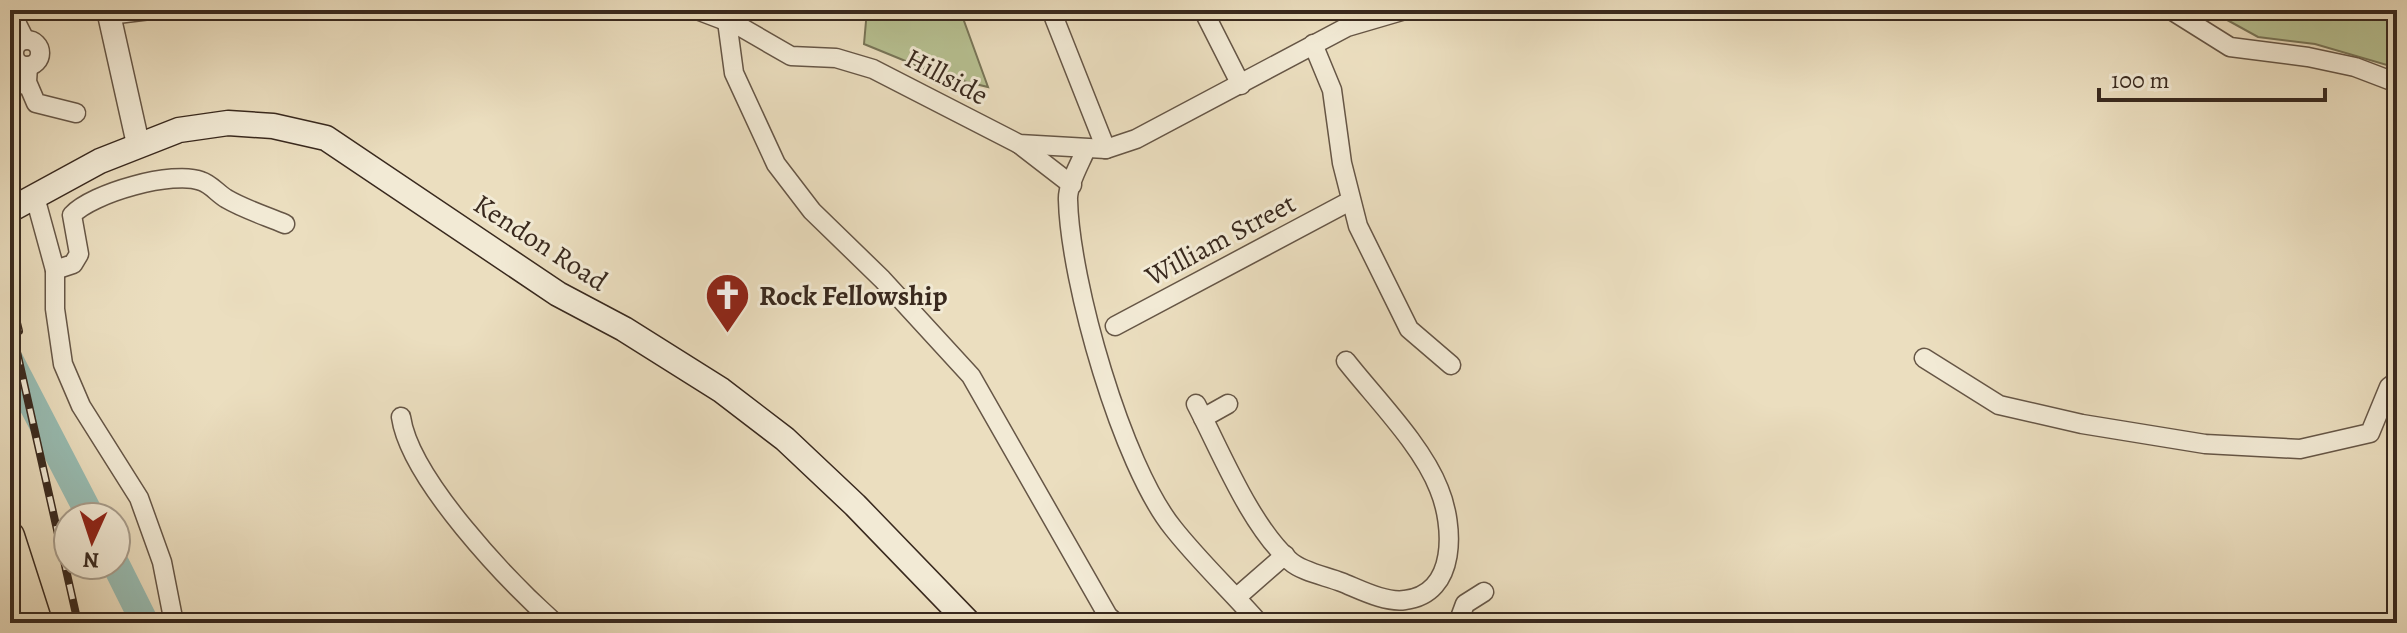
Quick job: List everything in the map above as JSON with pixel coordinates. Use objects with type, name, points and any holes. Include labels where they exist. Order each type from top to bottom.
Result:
[{"type":"main road","name":"Kendon Road","points":[[10,210],[138,144],[179,130],[228,123],[273,126],[326,138],[558,294],[624,329],[760,419],[855,505],[969,623]]},
{"type":"main road","points":[[10,536],[38,623]]},
{"type":"street","points":[[10,94],[39,59],[40,50],[35,43],[25,40],[17,24],[16,10]]},
{"type":"street","points":[[138,144],[108,13],[150,10]]},
{"type":"street","name":"Hillside","points":[[697,10],[727,21],[791,56],[836,58],[873,69],[1019,144],[1106,149]]},
{"type":"street","points":[[1051,10],[1106,149],[1136,139],[1241,85],[1313,44],[1344,18],[1405,10]]},
{"type":"street","points":[[1203,10],[1241,85]]},
{"type":"street","points":[[2171,10],[2230,47],[2308,57],[2355,67],[2397,83]]},
{"type":"street","points":[[727,21],[734,73],[776,164],[812,211],[971,376],[1108,616],[1116,623]]},
{"type":"street","points":[[1313,44],[1332,90],[1350,201],[1358,226],[1409,329],[1451,365]]},
{"type":"street","points":[[28,74],[36,103],[76,113]]},
{"type":"street","points":[[2397,133],[2397,141]]},
{"type":"street","points":[[1019,144],[1072,185]]},
{"type":"street","points":[[1086,149],[1067,197],[1089,324],[1118,419],[1150,493],[1172,528],[1259,623]]},
{"type":"street","points":[[55,270],[73,264],[79,254],[72,215],[80,206],[96,198],[183,176],[204,182],[227,199],[285,224]]},
{"type":"street","points":[[35,197],[55,270],[55,309],[63,364],[81,406],[139,498],[162,562],[174,623]]},
{"type":"street","name":"William Street","points":[[1115,326],[1350,201]]},
{"type":"street","points":[[1924,358],[1999,405],[2082,424],[2205,444],[2300,449],[2370,433],[2389,387],[2397,381]]},
{"type":"street","points":[[1228,404],[1199,411],[1259,520],[1285,555],[1293,563],[1393,599],[1405,600],[1430,590],[1439,580],[1449,559],[1448,522],[1439,488],[1416,451],[1346,361]]},
{"type":"street","points":[[401,417],[418,465],[503,576],[555,623]]},
{"type":"street","points":[[1237,597],[1285,555]]},
{"type":"street","points":[[1439,580],[1465,604]]},
{"type":"street","points":[[1458,623],[1465,604],[1484,592]]},
{"type":"green space","points":[[867,10],[960,10],[988,87],[942,76],[864,44]]},
{"type":"green space","points":[[2209,10],[2397,10],[2397,68],[2315,44],[2258,37]]},
{"type":"waterway","points":[[10,361],[83,501]]},
{"type":"waterway","points":[[124,581],[145,623]]},
{"type":"railway","points":[[10,294],[19,331]]},
{"type":"railway","points":[[10,321],[78,623]]},
{"type":"place","name":"Rock Fellowship","points":[[728,334]]}]
